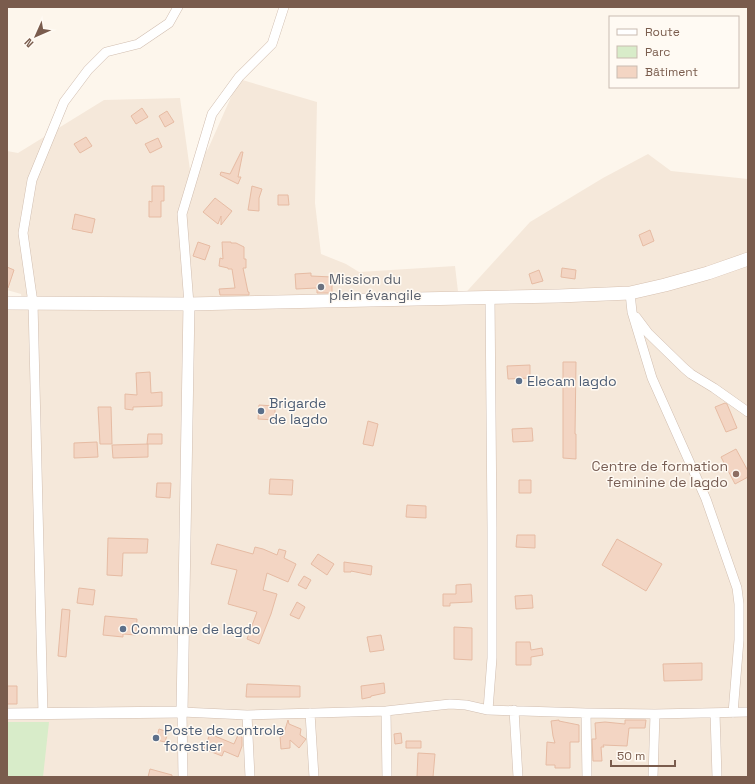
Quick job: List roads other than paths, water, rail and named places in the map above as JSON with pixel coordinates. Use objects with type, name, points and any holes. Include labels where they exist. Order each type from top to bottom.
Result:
[{"type":"main road","points":[[7,302],[188,304],[630,293],[708,273],[748,258]]},
{"type":"street","points":[[43,714],[34,303],[23,233],[32,180],[64,102],[88,70],[106,52],[138,44],[169,23],[178,7]]},
{"type":"street","points":[[183,777],[182,712],[188,304],[182,214],[212,114],[239,77],[272,44],[284,7]]},
{"type":"street","points":[[630,293],[632,312],[652,378],[706,499],[737,588],[739,604],[739,640],[733,712]]},
{"type":"street","points":[[488,710],[492,658],[490,297]]},
{"type":"street","points":[[632,312],[648,333],[684,368],[748,412]]},
{"type":"street","points":[[7,714],[182,712],[247,715],[386,711],[450,704],[466,705],[488,710],[586,713],[655,714],[748,712]]},
{"type":"street","points":[[514,710],[518,777]]},
{"type":"street","points":[[386,711],[387,777]]},
{"type":"street","points":[[310,713],[314,777]]},
{"type":"street","points":[[586,713],[587,777]]},
{"type":"street","points":[[715,713],[717,777]]},
{"type":"street","points":[[653,777],[655,714]]},
{"type":"street","points":[[247,715],[250,777]]},
{"type":"place","name":"Mission du plein évangile","points":[[321,287]]},
{"type":"place","name":"Elecam lagdo","points":[[519,381]]},
{"type":"place","name":"Brigarde de lagdo","points":[[261,411]]},
{"type":"place","name":"Centre de formation feminine de lagdo","points":[[736,474]]},
{"type":"place","name":"Commune de lagdo","points":[[123,629]]},
{"type":"place","name":"Poste de controle forestier","points":[[156,738]]}]
